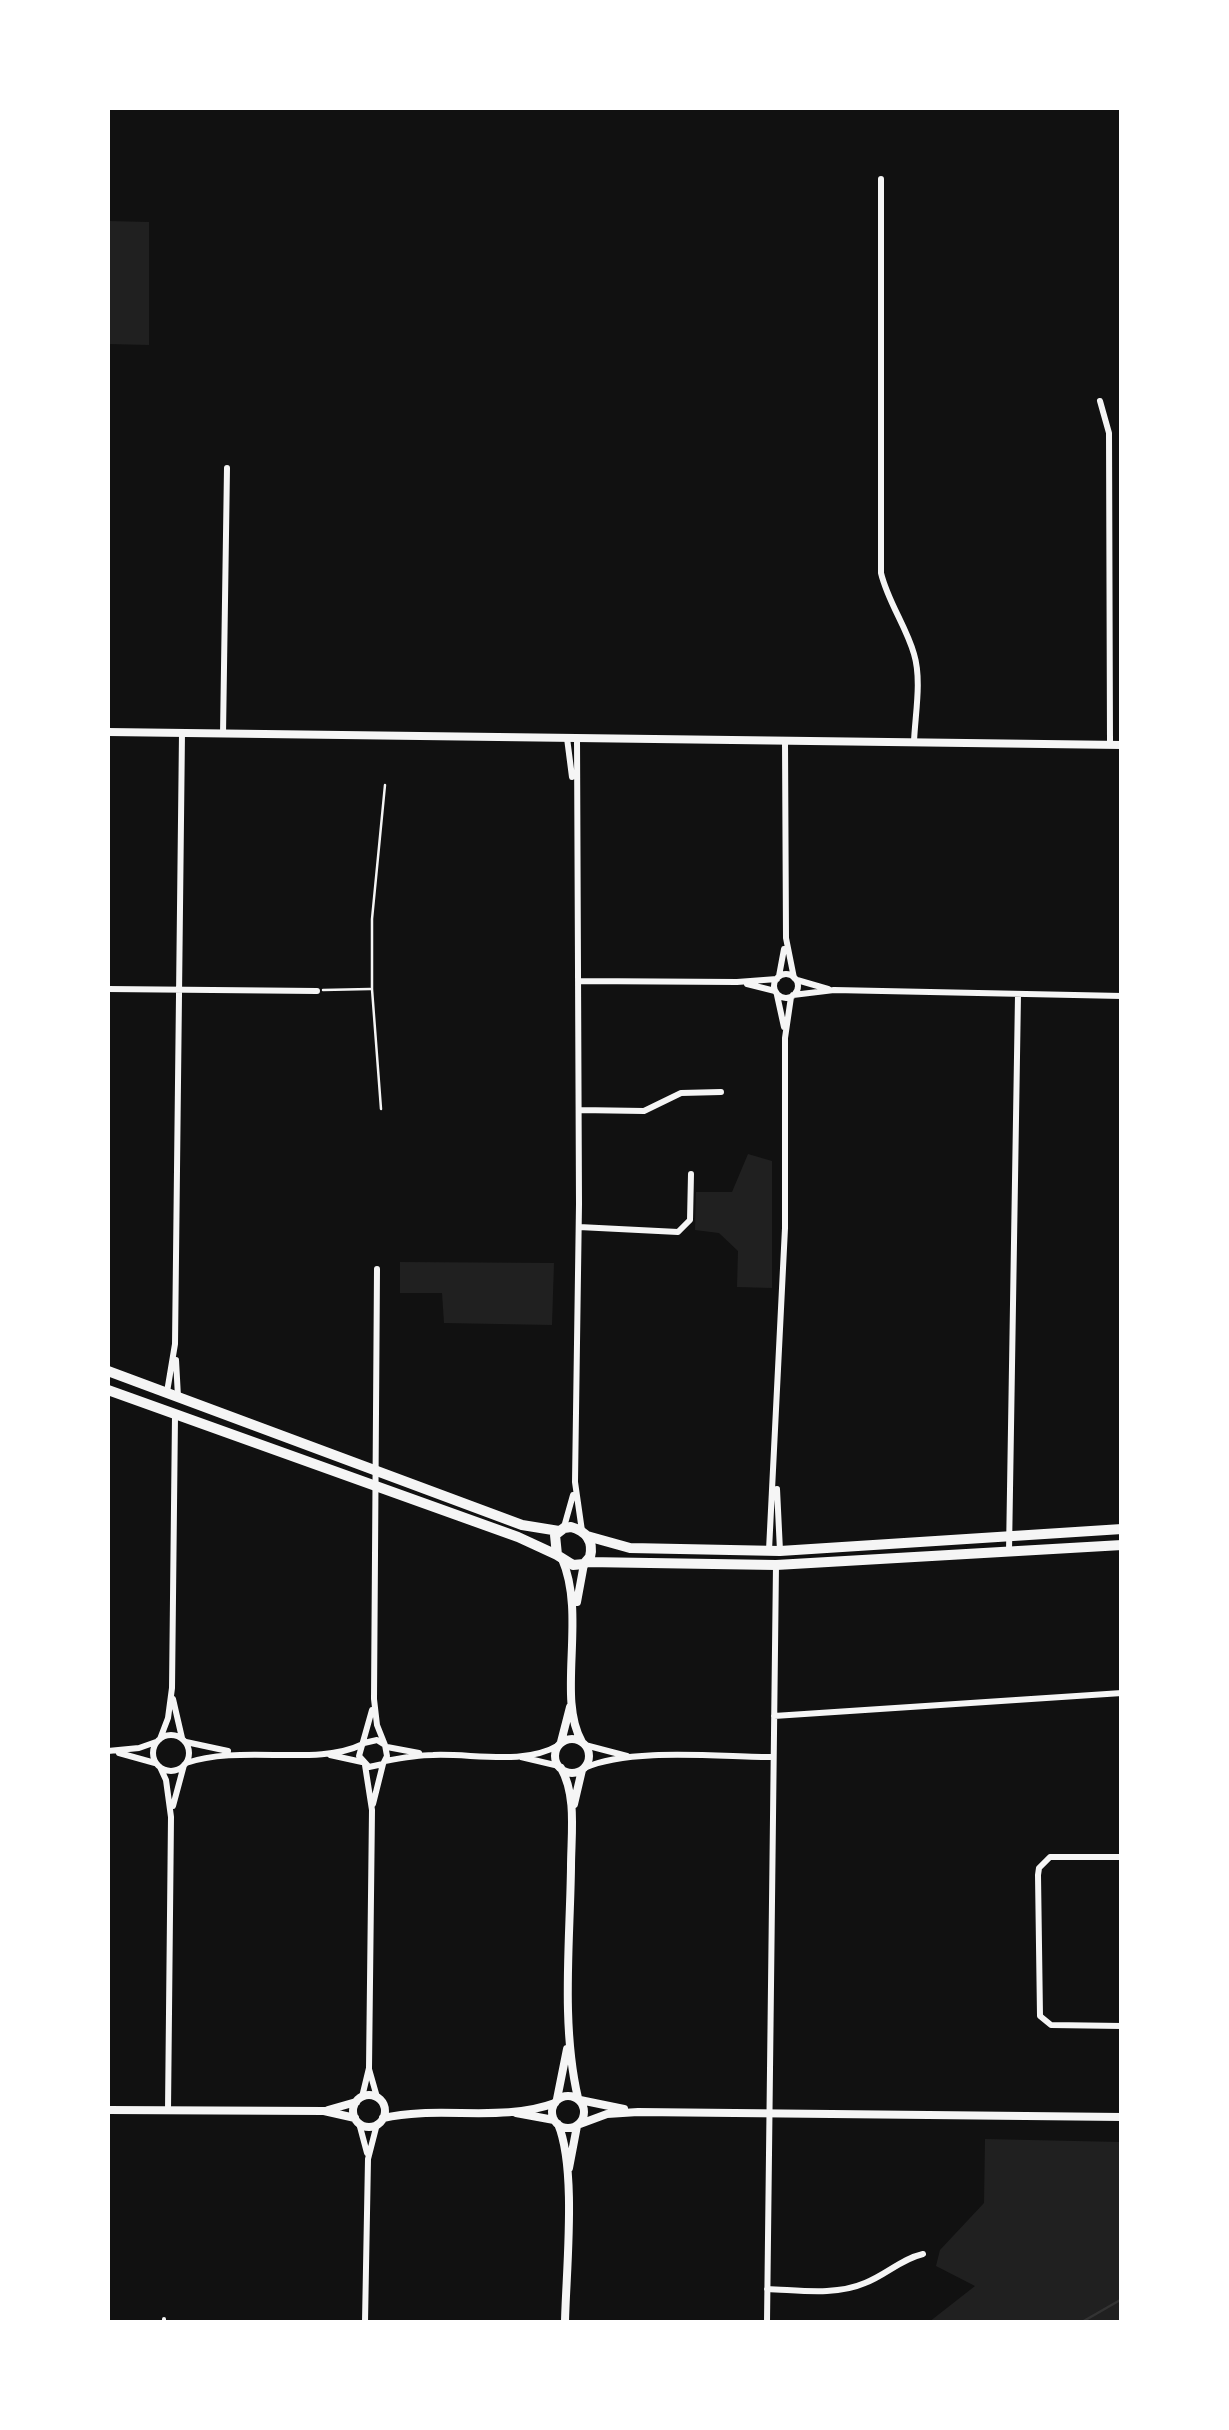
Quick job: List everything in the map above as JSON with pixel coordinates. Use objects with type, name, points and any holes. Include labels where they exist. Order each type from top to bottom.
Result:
[{"type":"main road","points":[[108,1371],[522,1525],[585,1534],[630,1548],[774,1551],[1122,1528]]},
{"type":"main road","points":[[108,1390],[534,1543],[573,1565],[776,1565],[1122,1545]]},
{"type":"main road","points":[[172,1395],[175,1416]]},
{"type":"main road","points":[[559,1557],[554,1540],[561,1529]]},
{"type":"main road","points":[[585,1534],[592,1550],[586,1563]]},
{"type":"main road","points":[[774,1551],[776,1565]]},
{"type":"street","points":[[881,178],[881,573],[887,598],[916,664],[914,742]]},
{"type":"street","points":[[1100,401],[1106,414],[1110,469],[1110,745]]},
{"type":"street","points":[[223,734],[227,468]]},
{"type":"street","points":[[108,732],[1122,745]]},
{"type":"street","points":[[172,1395],[182,733]]},
{"type":"street","points":[[572,738],[578,981],[575,1482],[585,1534]]},
{"type":"street","points":[[774,1551],[786,1208],[786,1038],[792,996],[797,989],[786,938],[785,741]]},
{"type":"street","points":[[786,938],[776,992],[786,1038]]},
{"type":"street","points":[[578,981],[737,982],[784,975],[834,990]]},
{"type":"street","points":[[737,982],[776,992],[784,998],[834,990],[1122,996]]},
{"type":"street","points":[[108,988],[317,990]]},
{"type":"street","points":[[1009,1551],[1018,994]]},
{"type":"street","points":[[578,1110],[644,1111],[681,1093],[721,1092]]},
{"type":"street","points":[[578,1227],[678,1232],[690,1220],[690,1174]]},
{"type":"street","points":[[372,1810],[385,1746],[377,1725],[374,1699],[377,1269]]},
{"type":"street","points":[[168,2110],[171,1817],[166,1779],[153,1752],[168,1718],[172,1688],[175,1416]]},
{"type":"street","points":[[561,1529],[575,1482]]},
{"type":"street","points":[[559,1557],[572,1591],[572,1698],[576,1728],[589,1759],[571,1818]]},
{"type":"street","points":[[574,1616],[586,1563]]},
{"type":"street","points":[[766,2322],[776,1565]]},
{"type":"street","points":[[171,1817],[189,1752],[172,1688]]},
{"type":"street","points":[[774,1716],[1122,1693]]},
{"type":"street","points":[[568,2172],[584,2114],[572,2081],[571,1818],[568,1781],[555,1756],[572,1698]]},
{"type":"street","points":[[368,2159],[357,2120],[369,2068],[372,1810],[359,1752],[374,1699]]},
{"type":"street","points":[[110,1752],[139,1748],[171,1734],[234,1752],[319,1754],[345,1751],[377,1740],[385,1746],[430,1755]]},
{"type":"street","points":[[319,1754],[374,1768],[384,1762],[430,1755],[538,1753],[571,1739],[632,1756]]},
{"type":"street","points":[[110,1752],[170,1771],[234,1752]]},
{"type":"street","points":[[515,1755],[571,1773],[600,1761],[632,1756],[773,1757]]},
{"type":"street","points":[[1122,1857],[1057,1856],[1043,1862],[1038,1875],[1038,2008],[1043,2022],[1058,2026],[1122,2026]]},
{"type":"street","points":[[565,2322],[568,2172],[563,2137],[556,2122],[556,2102],[570,2035]]},
{"type":"street","points":[[365,2322],[368,2159],[380,2121],[380,2100],[369,2068]]},
{"type":"street","points":[[507,2112],[556,2102],[564,2096],[638,2112]]},
{"type":"street","points":[[324,2111],[359,2100],[380,2100],[412,2111]]},
{"type":"street","points":[[108,2110],[324,2111],[368,2126],[412,2111],[507,2112],[567,2128],[606,2114],[638,2112],[1122,2118]]},
{"type":"street","points":[[767,2290],[827,2291],[856,2287],[923,2254]]},
{"type":"path","points":[[380,1109],[372,990],[375,869],[385,785]]},
{"type":"path","points":[[317,990],[372,990]]},
{"type":"shaded area","points":[[108,221],[149,222],[149,345],[108,344]]},
{"type":"shaded area","points":[[748,1154],[772,1161],[772,1288],[737,1287],[738,1251],[719,1233],[695,1230],[696,1192],[732,1192]]},
{"type":"shaded area","points":[[400,1262],[554,1263],[552,1325],[444,1323],[442,1293],[400,1293]]},
{"type":"shaded area","points":[[985,2139],[1121,2142],[1121,2322],[929,2322],[975,2286],[936,2266],[940,2250],[984,2203]]},
{"type":"waterway","points":[[1082,2322],[1122,2299]]}]
